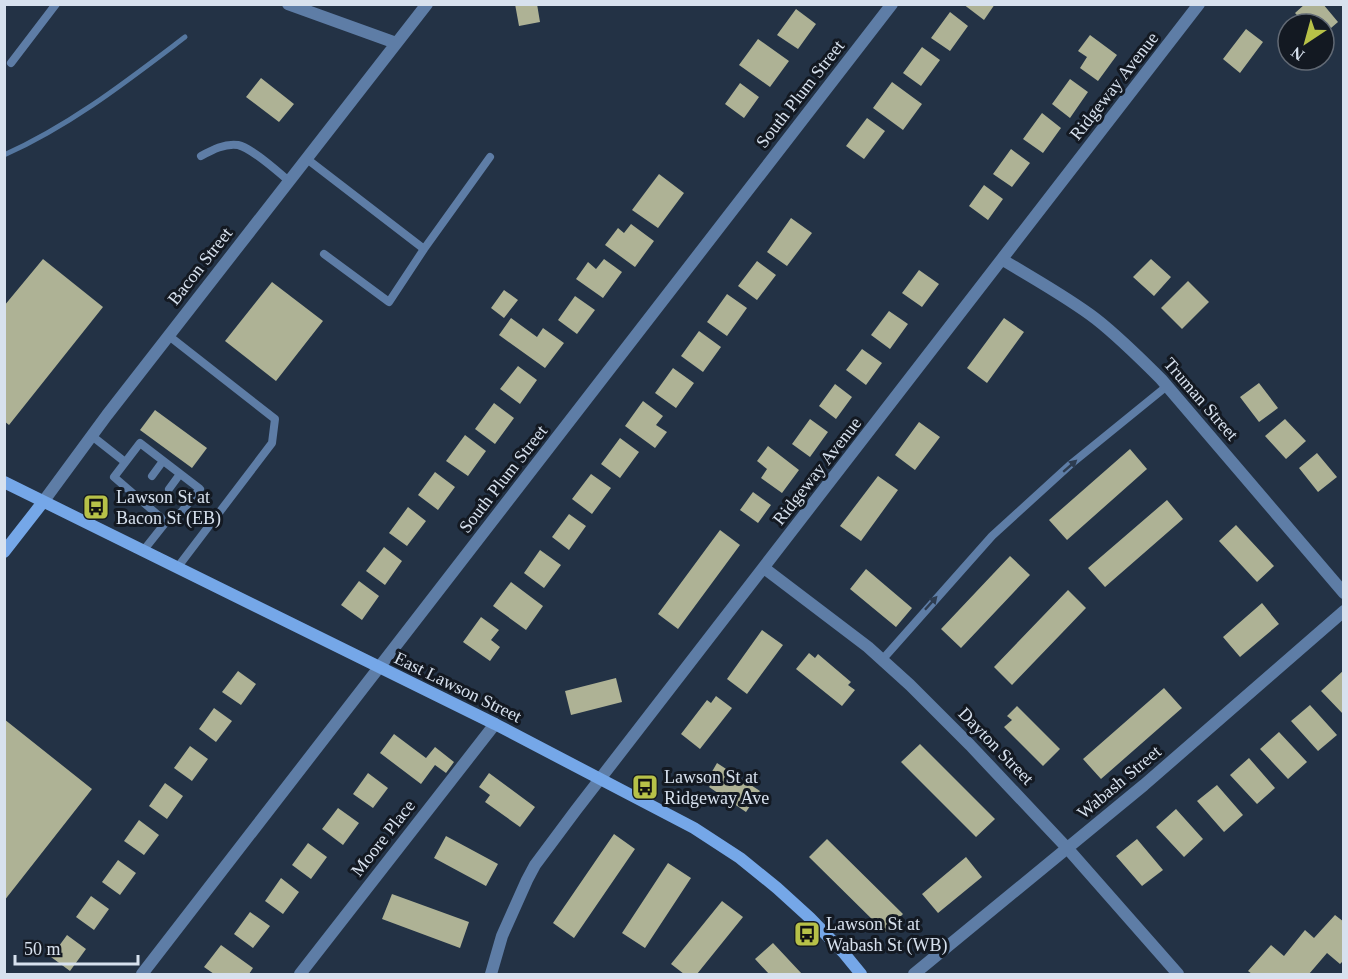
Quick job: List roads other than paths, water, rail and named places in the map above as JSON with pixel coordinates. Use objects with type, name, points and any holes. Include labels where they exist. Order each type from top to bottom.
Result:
[{"type":"street","points":[[288,4],[396,44]]},
{"type":"street","name":"Bacon Street","points":[[4,552],[427,4]]},
{"type":"street","name":"South Plum Street","points":[[142,975],[892,4]]},
{"type":"street","name":"Ridgeway Avenue","points":[[491,975],[502,936],[536,865],[600,778],[1199,4]]},
{"type":"street","name":"Truman Street","points":[[1003,260],[1096,319],[1130,349],[1167,386],[1344,593]]},
{"type":"street","name":"East Lawson Street","points":[[4,482],[495,724],[694,828],[740,858],[777,888],[843,952],[861,975]]},
{"type":"street","name":"Dayton Street","points":[[764,568],[868,647],[910,685],[1068,849],[1178,975]]},
{"type":"street","name":"Wabash Street","points":[[914,975],[1068,849],[1344,611]]},
{"type":"street","name":"Moore Place","points":[[300,975],[495,724]]},
{"type":"lane","points":[[11,63],[56,4]]},
{"type":"lane","points":[[201,156],[217,148],[238,145],[256,154],[289,181]]},
{"type":"lane","points":[[324,254],[389,302],[490,157]]},
{"type":"lane","points":[[308,159],[424,249]]},
{"type":"lane","points":[[169,336],[275,419],[272,442],[177,568]]},
{"type":"lane","points":[[882,660],[992,536],[1071,464],[1167,386]]},
{"type":"lane","points":[[92,436],[125,462]]},
{"type":"lane","points":[[143,551],[166,522],[174,520],[200,489],[140,443],[114,477],[156,507],[166,522]]},
{"type":"lane","points":[[152,476],[163,461]]},
{"type":"lane","points":[[169,489],[180,474]]},
{"type":"waterway","points":[[4,155],[75,116],[120,86],[185,37]]},
{"type":"place","name":"Lawson St at Bacon St (EB)","points":[[96,507]]},
{"type":"place","name":"Lawson St at Ridgeway Ave","points":[[645,787]]},
{"type":"place","name":"Lawson St at Wabash St (WB)","points":[[807,934]]}]
